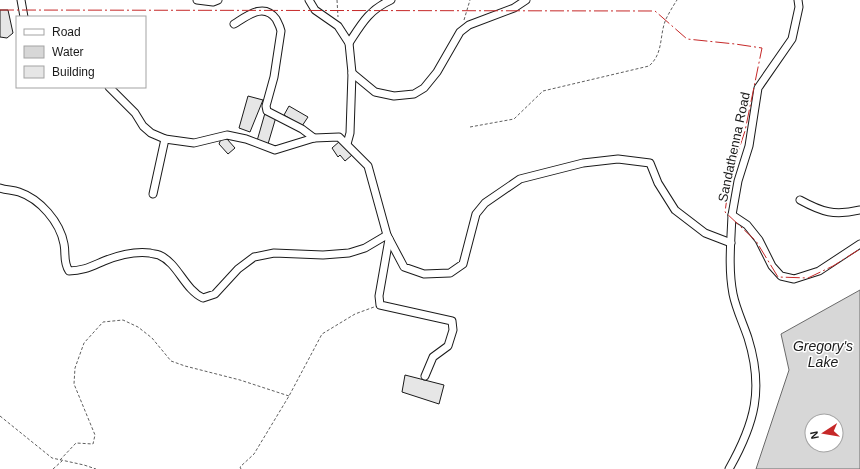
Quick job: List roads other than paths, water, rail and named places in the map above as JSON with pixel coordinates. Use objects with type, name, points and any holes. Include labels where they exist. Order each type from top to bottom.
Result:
[{"type":"street","points":[[21,0],[24,16]]},
{"type":"street","points":[[197,0],[214,2],[218,0]]},
{"type":"street","points":[[309,0],[316,10],[338,26],[349,43],[352,73],[350,133],[347,144]]},
{"type":"street","points":[[349,43],[364,19],[379,6],[391,0]]},
{"type":"street","points":[[352,73],[376,92],[394,96],[414,94],[424,88],[437,72],[460,32],[469,25],[514,8],[526,0]]},
{"type":"street","name":"Sandathenna Road","points":[[729,469],[739,452],[751,422],[756,399],[756,371],[748,339],[733,294],[730,265],[732,215],[738,181],[748,146],[758,88],[792,39],[799,7],[798,0]]},
{"type":"street","points":[[234,24],[258,11],[267,11],[274,16],[280,26],[281,31],[274,76],[266,106],[267,111],[302,129],[314,138]]},
{"type":"street","points":[[110,88],[134,113],[143,126],[151,133],[165,139],[194,143],[226,135],[246,139],[275,150],[314,138],[339,137],[368,166],[388,237],[404,267],[424,274],[450,273],[463,264],[476,214],[486,203],[520,179],[583,163],[618,158],[650,163],[658,183],[675,210],[705,233],[732,243]]},
{"type":"street","points":[[153,194],[165,139]]},
{"type":"street","points":[[0,188],[19,192],[44,208],[60,232],[64,243],[64,264],[69,271],[79,271],[126,254],[144,252],[159,255],[171,263],[196,295],[203,298],[215,294],[238,269],[254,257],[274,253],[323,255],[349,253],[365,248],[388,237]]},
{"type":"street","points":[[800,200],[818,210],[844,214],[860,210]]},
{"type":"street","points":[[732,215],[747,225],[759,240],[772,266],[781,276],[794,279],[819,271],[860,244]]},
{"type":"street","points":[[388,237],[379,296],[380,305],[452,321],[454,330],[448,346],[433,356],[425,376]]},
{"type":"water","name":"Gregory's Lake","points":[[860,290],[860,469],[756,469],[789,370],[781,334]]}]
